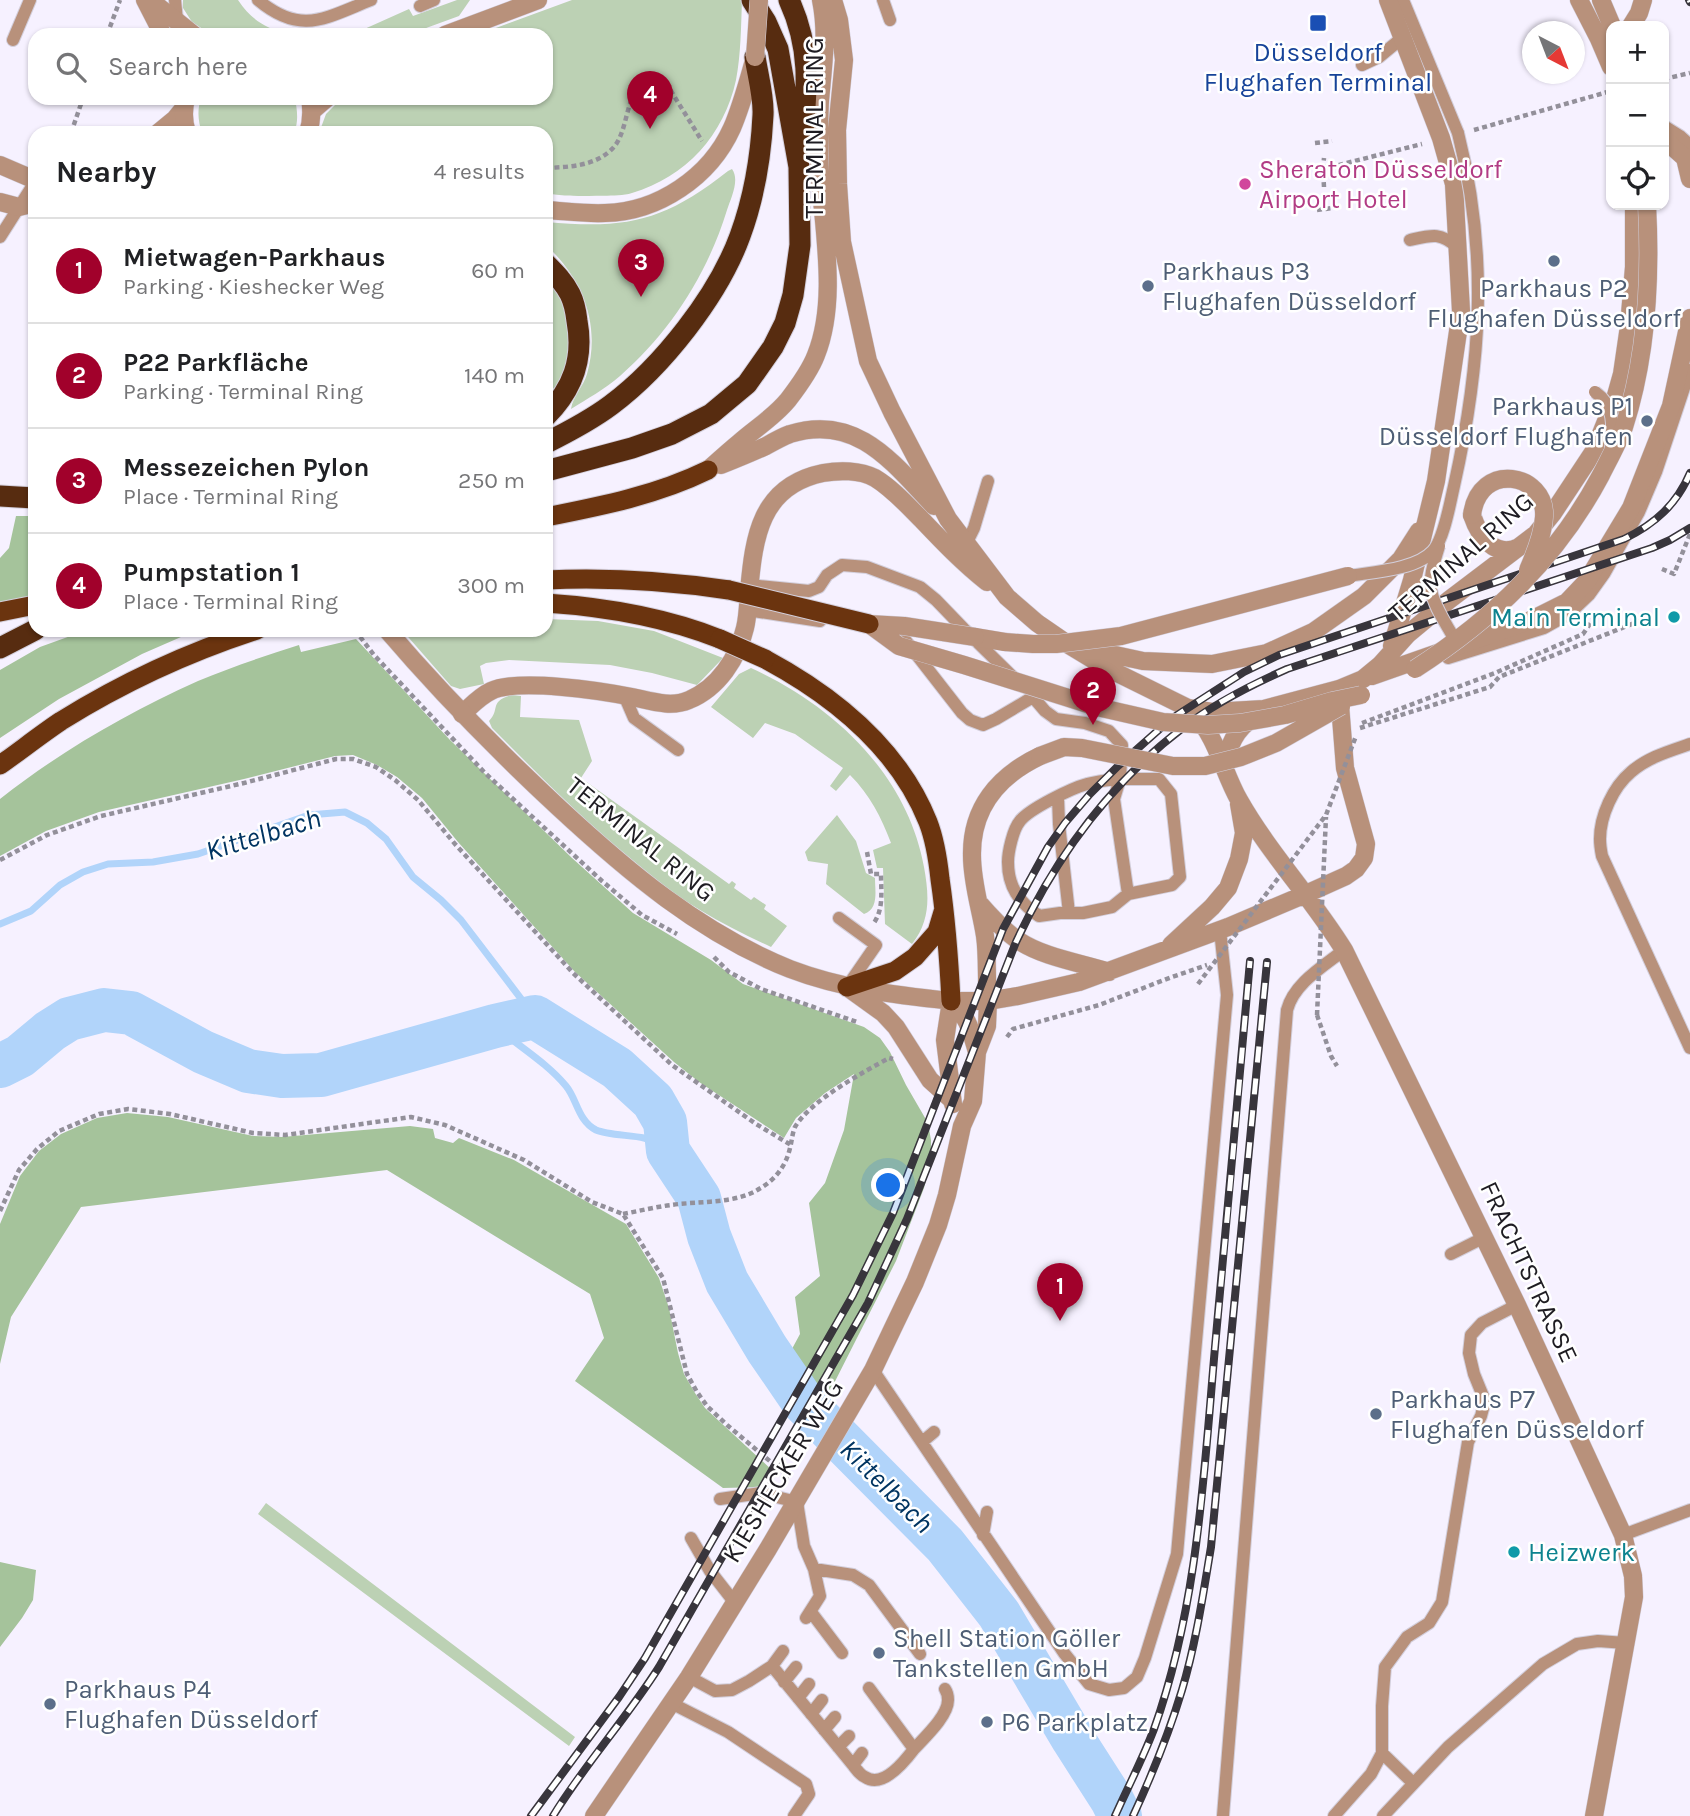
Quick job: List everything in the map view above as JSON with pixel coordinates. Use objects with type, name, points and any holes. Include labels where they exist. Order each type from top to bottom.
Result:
[{"type":"highway","points":[[752,0],[778,49],[799,167]]},
{"type":"highway","points":[[553,469],[632,448],[672,434],[711,414],[747,384],[785,323],[793,295],[800,245],[799,167],[807,87],[802,33],[789,0]]},
{"type":"highway","points":[[553,439],[611,405],[644,376],[689,326],[729,261],[740,237],[755,187],[763,113],[755,57]]},
{"type":"highway","points":[[553,271],[571,295],[580,339],[576,370],[561,401],[553,409]]},
{"type":"highway","points":[[553,515],[647,495],[708,470]]},
{"type":"highway","points":[[0,496],[28,498]]},
{"type":"highway","points":[[553,580],[632,580],[688,584],[729,590],[869,624]]},
{"type":"highway","points":[[553,603],[577,605],[677,624],[720,639],[765,659],[812,687],[866,731],[893,760],[928,822],[937,854],[944,908],[951,1001]]},
{"type":"highway","points":[[0,612],[28,606]]},
{"type":"highway","points":[[0,648],[28,634]]},
{"type":"highway","points":[[0,765],[60,722],[110,693],[198,652],[238,637]]},
{"type":"highway","points":[[847,987],[895,971],[915,957],[937,932],[944,908]]},
{"type":"street","points":[[148,0],[186,28]]},
{"type":"street","points":[[148,0],[160,28]]},
{"type":"street","points":[[464,28],[538,0]]},
{"type":"street","points":[[553,210],[607,213],[633,209],[654,202],[685,185],[703,169],[731,129],[744,96],[755,57],[759,0]]},
{"type":"street","name":"TERMINAL RING","points":[[708,470],[765,424],[787,401],[816,355],[824,324],[827,293],[819,157],[825,41],[821,0]]},
{"type":"street","name":"TERMINAL RING","points":[[834,0],[844,60],[837,130],[842,242],[868,361],[892,412],[948,519],[1007,597],[1037,623],[1069,645],[1107,668],[1188,708],[1212,712],[1264,709],[1339,689],[1362,687],[1415,669],[1494,611],[1521,586],[1570,526],[1591,494],[1623,428],[1641,356],[1646,309],[1647,210]]},
{"type":"street","name":"TERMINAL RING","points":[[1380,665],[1393,645],[1399,626],[1436,481],[1461,311],[1454,184],[1441,138],[1388,0]]},
{"type":"street","points":[[1579,0],[1606,54]]},
{"type":"street","points":[[1601,0],[1610,21]]},
{"type":"street","points":[[1634,21],[1643,0]]},
{"type":"street","points":[[166,126],[175,119],[184,105]]},
{"type":"street","points":[[185,105],[185,126]]},
{"type":"street","points":[[310,126],[311,105]]},
{"type":"street","points":[[1669,144],[1685,158],[1690,179]]},
{"type":"street","points":[[0,165],[28,178]]},
{"type":"street","points":[[0,202],[27,205]]},
{"type":"street","name":"TERMINAL RING","points":[[1362,687],[1409,634],[1536,534],[1594,451],[1622,374],[1634,267],[1634,210]]},
{"type":"street","name":"TERMINAL RING","points":[[869,624],[899,646],[1097,707],[1163,722],[1208,725],[1240,723],[1285,715],[1332,701],[1529,621],[1567,602],[1587,581],[1631,508],[1671,406],[1690,318]]},
{"type":"street","points":[[708,470],[790,434],[825,429],[847,432],[888,458],[948,519]]},
{"type":"street","points":[[462,714],[491,691],[516,685],[624,695],[677,705],[697,697],[710,687],[736,656],[746,626],[754,545],[761,520],[782,492],[815,474],[833,471],[872,476],[893,491],[963,563],[1007,597]]},
{"type":"street","points":[[1521,586],[1536,551],[1544,509],[1534,490],[1524,483],[1510,478],[1497,479],[1486,485],[1474,505],[1472,515],[1476,528],[1492,547],[1504,551],[1525,543]]},
{"type":"street","name":"TERMINAL RING","points":[[1069,645],[1143,661],[1212,664],[1267,653],[1313,632],[1364,596],[1401,559],[1427,519]]},
{"type":"street","points":[[869,624],[904,626],[1005,642],[1056,644],[1121,636],[1348,576]]},
{"type":"street","name":"TERMINAL RING","points":[[393,637],[462,714],[514,766],[592,839],[687,914],[729,940],[791,969],[847,987],[951,1001],[988,1001],[1079,982],[1220,930],[1306,894],[1356,869],[1364,858],[1366,844],[1346,768],[1339,689]]},
{"type":"street","name":"KIESHECKER WEG","points":[[594,1816],[689,1677],[801,1496],[873,1370],[915,1283],[939,1225],[962,1126],[973,1101],[977,1052],[987,1026],[985,940],[972,856],[975,826],[980,812],[995,789],[1016,768],[1063,747],[1082,748],[1173,766],[1205,766],[1241,757],[1276,743],[1362,687]]},
{"type":"street","name":"TERMINAL RING","points":[[1188,708],[1211,736],[1239,799],[1266,841],[1306,894]]},
{"type":"street","points":[[1225,768],[1228,748],[1235,734],[1264,709]]},
{"type":"street","name":"TERMINAL RING","points":[[1163,952],[1212,907],[1228,888],[1239,859],[1244,833],[1239,799]]},
{"type":"street","name":"FRACHTSTRASSE","points":[[1306,894],[1344,950],[1485,1237],[1623,1535],[1633,1576],[1634,1597],[1594,1816]]},
{"type":"street","points":[[979,903],[1010,934],[1031,948],[1109,972]]},
{"type":"street","points":[[847,987],[883,1013],[896,1027],[930,1080],[951,1099]]},
{"type":"street","points":[[951,1001],[944,1040],[951,1099],[962,1126]]},
{"type":"street","name":"KIESHECKER WEG","points":[[951,1001],[969,1022],[977,1052]]},
{"type":"lane","points":[[13,40],[30,0]]},
{"type":"lane","points":[[175,0],[177,20]]},
{"type":"lane","points":[[258,0],[272,12],[289,20],[308,22],[371,0]]},
{"type":"lane","points":[[420,6],[434,0]]},
{"type":"lane","points":[[883,0],[890,20]]},
{"type":"lane","points":[[1403,0],[1458,133],[1477,249],[1477,346],[1469,406],[1459,462],[1431,578],[1434,599],[1455,640]]},
{"type":"lane","points":[[1642,21],[1652,0]]},
{"type":"lane","points":[[1362,65],[1379,57],[1402,38]]},
{"type":"lane","points":[[1669,129],[1690,145]]},
{"type":"lane","points":[[0,237],[27,205]]},
{"type":"lane","points":[[1410,240],[1432,235],[1447,238],[1457,247]]},
{"type":"lane","points":[[1415,669],[1544,628],[1569,614],[1589,595],[1639,513],[1656,472],[1690,370]]},
{"type":"lane","points":[[1595,392],[1609,407],[1613,427],[1609,458]]},
{"type":"lane","points":[[966,544],[974,528],[988,481]]},
{"type":"lane","points":[[1348,576],[1415,564],[1432,552],[1441,539]]},
{"type":"lane","points":[[749,585],[809,591],[819,587],[827,575],[842,565],[867,568],[920,587],[1033,696],[1045,711],[1056,719],[1085,723],[1109,731],[1122,745],[1114,799],[1129,894]]},
{"type":"lane","points":[[747,610],[902,636],[962,713],[970,720],[983,725],[1033,696]]},
{"type":"lane","points":[[624,695],[634,718],[678,750]]},
{"type":"lane","points":[[1690,744],[1659,755],[1631,772],[1613,793],[1600,840],[1602,856],[1690,1048]]},
{"type":"lane","points":[[1119,779],[1159,779],[1171,794],[1180,877],[1172,885],[1129,894],[1112,907],[1083,913],[1039,916],[1027,908],[1017,896],[1008,877],[1007,852],[1019,821],[1040,806],[1085,784],[1119,779]]},
{"type":"lane","points":[[1058,797],[1069,913]]},
{"type":"lane","points":[[839,918],[876,945],[847,987]]},
{"type":"lane","points":[[873,1370],[1064,1653],[1089,1684],[1109,1690],[1124,1688],[1137,1677],[1146,1658],[1177,1554],[1227,995],[1220,930]]},
{"type":"lane","points":[[1223,1816],[1287,1010],[1289,1000],[1301,985],[1344,950]]},
{"type":"lane","points":[[1451,1254],[1485,1237]]},
{"type":"lane","points":[[1334,1816],[1371,1774],[1382,1753],[1385,1667],[1407,1637],[1429,1623],[1442,1602],[1459,1456],[1481,1416],[1485,1401],[1469,1353],[1471,1335],[1482,1323],[1517,1305]]},
{"type":"lane","points":[[922,1443],[934,1432]]},
{"type":"lane","points":[[720,1499],[761,1493],[801,1496],[804,1546],[814,1569],[820,1596],[809,1615],[837,1650]]},
{"type":"lane","points":[[1623,1535],[1690,1510]]},
{"type":"lane","points":[[983,1535],[987,1512]]},
{"type":"lane","points":[[691,1538],[710,1571],[735,1603]]},
{"type":"lane","points":[[814,1569],[853,1575],[869,1585],[920,1654]]},
{"type":"lane","points":[[1383,1816],[1448,1747],[1543,1664],[1577,1644],[1598,1641],[1626,1643]]},
{"type":"lane","points":[[689,1677],[715,1690],[732,1690],[772,1666],[783,1651]]},
{"type":"lane","points":[[772,1666],[853,1765],[870,1773],[876,1780],[892,1772],[937,1724],[949,1699],[946,1689]]},
{"type":"lane","points":[[784,1682],[796,1667]]},
{"type":"lane","points":[[798,1698],[809,1684]]},
{"type":"lane","points":[[872,1697],[897,1734],[914,1749]]},
{"type":"lane","points":[[811,1714],[822,1700]]},
{"type":"lane","points":[[671,1703],[728,1732],[806,1784],[809,1794],[794,1816]]},
{"type":"lane","points":[[824,1730],[835,1717]]},
{"type":"lane","points":[[838,1747],[849,1736]]},
{"type":"lane","points":[[853,1765],[862,1753]]},
{"type":"lane","points":[[1382,1753],[1413,1783]]},
{"type":"path","points":[[110,28],[120,0]]},
{"type":"path","points":[[1669,78],[1690,73]]},
{"type":"path","points":[[553,168],[577,166],[604,156],[615,146],[633,95],[650,84],[671,91],[706,146]]},
{"type":"path","points":[[1463,133],[1606,92]]},
{"type":"path","points":[[73,126],[81,105]]},
{"type":"path","points":[[1315,143],[1332,141]]},
{"type":"path","points":[[1323,169],[1425,143]]},
{"type":"path","points":[[1324,158],[1324,187]]},
{"type":"path","points":[[1317,210],[1334,208]]},
{"type":"path","points":[[1662,569],[1674,574],[1690,534]]},
{"type":"path","points":[[1198,984],[1326,815],[1358,729],[1490,687],[1499,677],[1642,620]]},
{"type":"path","points":[[0,860],[47,835],[100,816],[336,759],[353,759],[376,767],[418,800],[573,973],[673,1065],[755,1124],[791,1145]]},
{"type":"path","points":[[1326,815],[1317,1015],[1337,1066]]},
{"type":"path","points":[[867,852],[871,874],[881,874],[882,899],[877,919]]},
{"type":"path","points":[[977,1052],[996,1053],[1013,1029],[1099,1005],[1172,976],[1223,960]]},
{"type":"path","points":[[623,1214],[670,1205],[747,1196],[772,1181],[787,1161],[792,1135],[803,1117],[858,1075],[889,1058],[897,1060]]},
{"type":"path","points":[[0,1211],[19,1170],[37,1149],[59,1130],[99,1114],[128,1109],[170,1114],[253,1133],[285,1135],[411,1117],[445,1125],[524,1160],[592,1202],[623,1214],[663,1278],[687,1374],[697,1392],[707,1406],[801,1496]]},
{"type":"green space","points":[[183,0],[238,0],[248,13],[270,28],[201,28],[192,22],[183,8]]},
{"type":"green space","points":[[457,0],[470,0],[459,16],[426,28],[367,28],[409,9],[413,16]]},
{"type":"green space","points":[[572,0],[742,0],[738,70],[722,119],[700,151],[685,165],[651,186],[632,193],[553,194],[553,126],[322,126],[326,114],[335,105],[553,105],[553,28],[496,28]]},
{"type":"green space","points":[[296,105],[296,126],[200,126],[199,107]]},
{"type":"green space","points":[[732,169],[734,173],[734,189],[709,257],[685,301],[638,359],[608,385],[571,409],[587,374],[592,338],[586,304],[579,288],[553,252],[553,222],[599,224],[643,218],[684,201]]},
{"type":"green space","points":[[553,285],[566,310],[571,336],[568,362],[553,389]]},
{"type":"green space","points":[[16,516],[28,516],[28,599],[0,604],[0,558],[9,548]]},
{"type":"green space","points":[[553,619],[598,621],[654,631],[723,658],[697,685],[610,665],[509,660],[480,666],[484,684],[460,689],[451,686],[408,637],[553,637]]},
{"type":"green space","points":[[68,637],[181,637],[142,654],[59,699],[0,738],[0,670],[40,647]]},
{"type":"green space","points":[[356,639],[450,740],[633,913],[711,960],[743,984],[864,1027],[880,1038],[890,1052],[928,1123],[931,1162],[896,1261],[822,1407],[786,1360],[800,1334],[795,1297],[820,1276],[809,1203],[825,1183],[844,1130],[854,1074],[825,1093],[796,1118],[784,1138],[699,1082],[674,1062],[575,972],[422,798],[397,777],[353,755],[335,756],[99,812],[46,831],[0,856],[0,799],[95,734],[172,693],[235,666],[299,645],[301,652]]},
{"type":"green space","points":[[751,668],[811,702],[838,723],[884,773],[901,802],[915,833],[927,887],[923,926],[912,944],[885,924],[883,868],[877,868],[873,850],[891,843],[863,790],[850,775],[836,791],[830,786],[843,768],[795,734],[765,723],[753,738],[711,707],[739,674]]},
{"type":"green space","points":[[512,695],[521,696],[520,717],[579,720],[592,761],[581,778],[729,884],[732,881],[736,884],[734,888],[751,900],[754,897],[766,905],[764,909],[787,926],[771,947],[717,920],[670,890],[557,792],[492,728],[489,721],[497,703]]},
{"type":"green space","points":[[837,815],[856,841],[866,873],[875,878],[874,904],[869,912],[864,914],[826,884],[828,864],[808,861],[805,852]]},
{"type":"green space","points":[[127,1113],[168,1117],[253,1136],[282,1137],[410,1126],[433,1129],[435,1138],[453,1143],[459,1138],[514,1160],[626,1224],[659,1278],[669,1308],[684,1374],[705,1408],[774,1472],[766,1487],[723,1488],[575,1381],[604,1338],[590,1294],[387,1170],[81,1207],[11,1317],[0,1364],[0,1224],[20,1176],[39,1151],[61,1134],[97,1118]]},
{"type":"green space","points":[[266,1503],[575,1737],[569,1746],[258,1514]]},
{"type":"green space","points":[[0,1562],[36,1570],[33,1600],[0,1647]]},
{"type":"waterway","name":"Kittelbach","points":[[0,924],[31,911],[60,885],[83,872],[108,864],[153,862],[198,854],[309,815],[345,812],[367,823],[386,839],[413,877],[461,920],[535,1017]]},
{"type":"waterway","name":"Kittelbach","points":[[0,1066],[20,1056],[69,1019],[104,1010],[131,1013],[203,1052],[248,1071],[282,1076],[321,1075],[535,1017],[617,1068],[653,1101],[665,1122],[668,1151],[699,1198],[709,1236],[727,1282],[767,1349],[804,1403],[945,1545],[999,1614],[1120,1816]]},
{"type":"waterway","name":"Kittelbach","points":[[495,1026],[558,1077],[570,1091],[581,1116],[590,1126],[606,1133],[647,1139],[668,1151]]},
{"type":"railway","points":[[531,1816],[645,1658],[853,1295],[893,1213],[1003,929],[1048,847],[1090,794],[1171,719],[1244,672],[1279,655],[1624,539],[1646,527],[1664,512],[1679,494],[1690,473]]},
{"type":"railway","points":[[553,1816],[659,1667],[868,1303],[907,1219],[1016,942],[1048,881],[1109,797],[1157,749],[1196,718],[1274,675],[1652,548],[1690,528]]},
{"type":"railway","points":[[1115,1816],[1154,1729],[1181,1633],[1190,1584],[1203,1485],[1250,961]]},
{"type":"railway","points":[[1133,1816],[1160,1754],[1182,1690],[1195,1637],[1211,1547],[1267,962]]},
{"type":"place","name":"Düsseldorf Flughafen Terminal","points":[[1318,23]]},
{"type":"place","name":"Pumpstation 1","points":[[650,129]]},
{"type":"place","name":"Sheraton Düsseldorf Airport Hotel","points":[[1245,184]]},
{"type":"place","name":"Parkhaus P2 Flughafen Düsseldorf","points":[[1554,261]]},
{"type":"place","name":"Parkhaus P3 Flughafen Düsseldorf","points":[[1148,286]]},
{"type":"place","name":"Messezeichen Pylon","points":[[641,297]]},
{"type":"place","name":"Parkhaus P1 Düsseldorf Flughafen","points":[[1647,421]]},
{"type":"place","name":"Main Terminal","points":[[1674,617]]},
{"type":"place","name":"P22 Parkfläche","points":[[1093,725]]},
{"type":"place","name":"Mietwagen-Parkhaus","points":[[1060,1321]]},
{"type":"place","name":"Parkhaus P7 Flughafen Düsseldorf","points":[[1376,1414]]},
{"type":"place","name":"Heizwerk","points":[[1514,1552]]},
{"type":"place","name":"Shell Station Göller Tankstellen GmbH","points":[[879,1653]]},
{"type":"place","name":"Parkhaus P4 Flughafen Düsseldorf","points":[[50,1704]]},
{"type":"place","name":"P6 Parkplatz","points":[[987,1722]]}]
